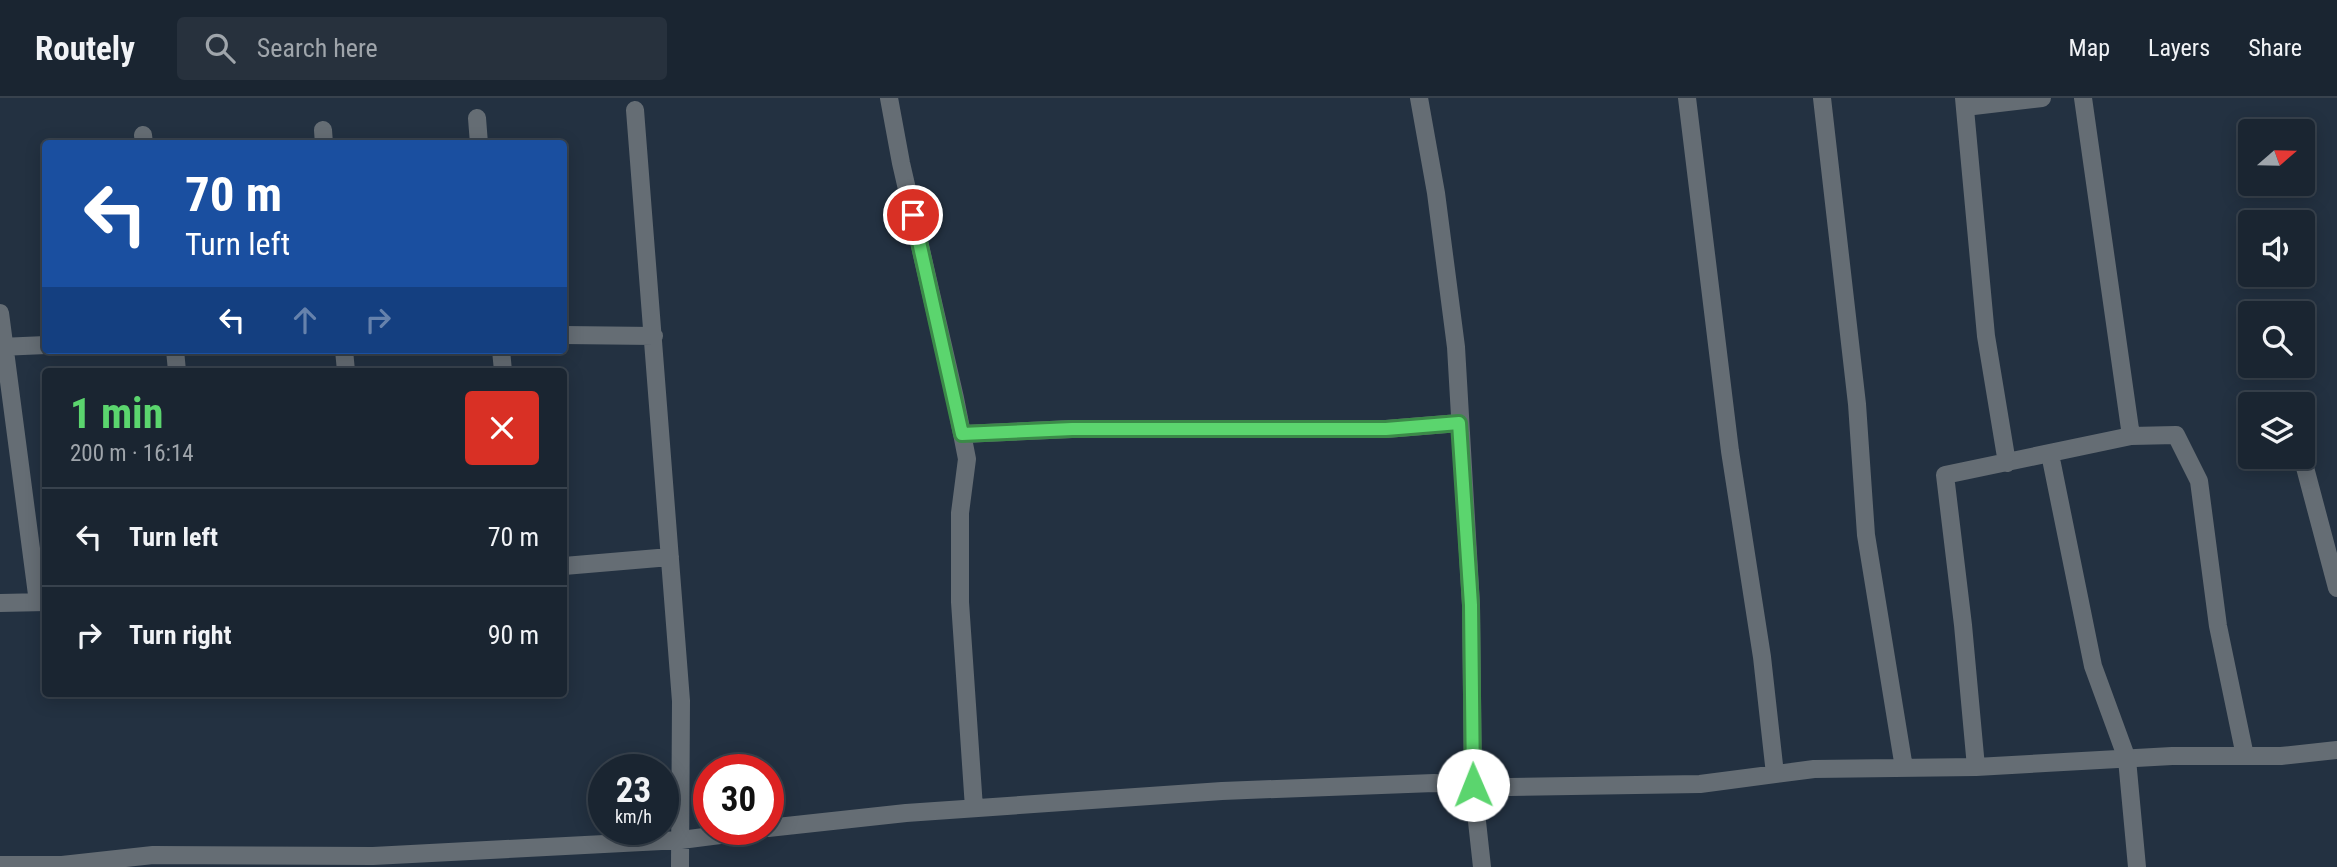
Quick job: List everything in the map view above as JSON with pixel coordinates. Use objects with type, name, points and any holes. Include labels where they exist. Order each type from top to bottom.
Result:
[{"type":"street","points":[[889,98],[967,459],[960,513],[960,602],[974,808]]},
{"type":"street","points":[[1419,98],[1436,193],[1456,347],[1471,605],[1473,785],[1482,867]]},
{"type":"street","points":[[1687,98],[1730,451],[1762,657],[1775,774]]},
{"type":"street","points":[[1822,98],[1857,404],[1866,536],[1904,768]]},
{"type":"street","points":[[2007,463],[1986,336],[1964,102],[2042,98]]},
{"type":"street","points":[[2082,98],[2131,436]]},
{"type":"street","points":[[635,110],[681,701],[680,867]]},
{"type":"street","points":[[477,118],[479,140]]},
{"type":"street","points":[[0,313],[42,602],[0,603]]},
{"type":"street","points":[[567,335],[654,336]]},
{"type":"street","points":[[3,347],[42,345]]},
{"type":"street","points":[[962,434],[1072,429],[1386,429],[1459,423]]},
{"type":"street","points":[[1976,767],[1945,475],[2131,436],[2176,435],[2199,481],[2218,626],[2245,756]]},
{"type":"street","points":[[2050,454],[2093,666],[2127,759],[2137,867]]},
{"type":"street","points":[[2305,469],[2337,588]]},
{"type":"street","points":[[567,566],[670,557]]},
{"type":"street","points":[[784,826],[906,813],[1222,791],[1434,783],[1509,787],[1700,784],[1814,769],[1976,767],[2127,759],[2281,756],[2337,750]]},
{"type":"street","points":[[0,865],[373,856],[467,858],[693,838]]},
{"type":"route","points":[[913,215],[962,434],[1072,429],[1386,429],[1459,423],[1471,605],[1473,785]]}]
